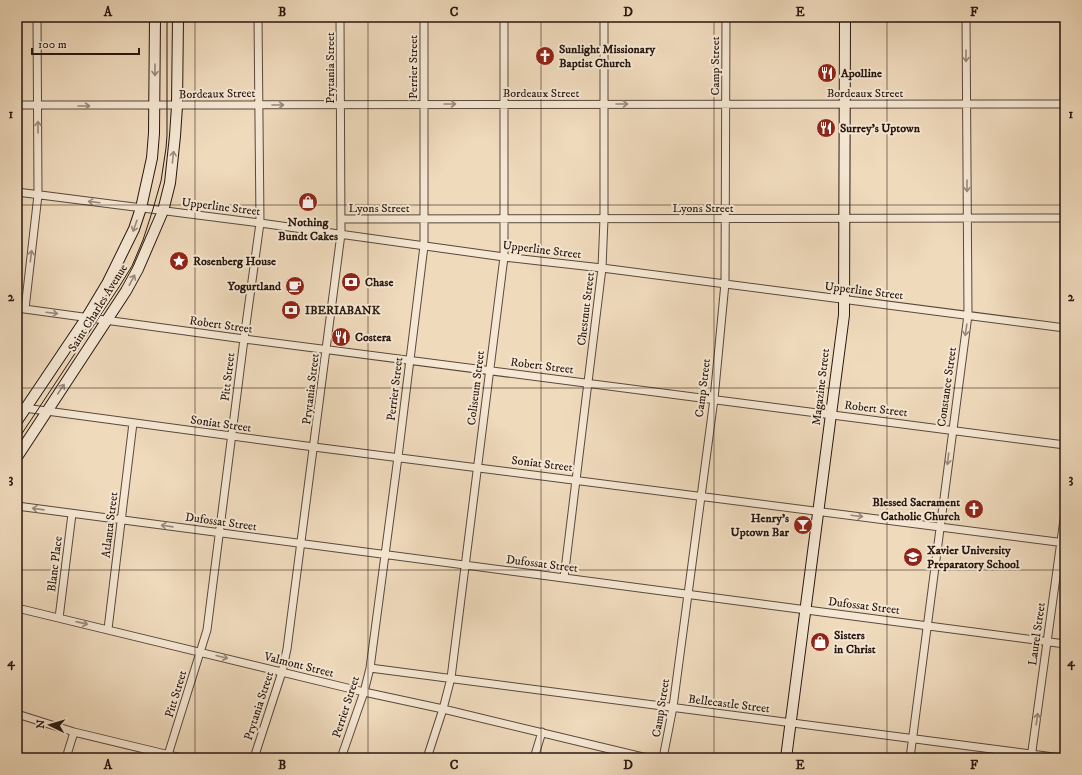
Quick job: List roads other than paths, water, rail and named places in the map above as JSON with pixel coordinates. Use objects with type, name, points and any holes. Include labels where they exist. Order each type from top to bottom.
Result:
[{"type":"main road","name":"Saint Charles Avenue","points":[[17,421],[21,408],[87,317],[108,282],[134,230],[141,208],[152,158],[155,106],[155,17]]},
{"type":"main road","name":"Saint Charles Avenue","points":[[17,457],[126,291],[138,269],[163,211],[170,182],[175,136],[177,106],[178,17]]},
{"type":"main road","name":"Magazine Street","points":[[786,758],[844,314],[845,17]]},
{"type":"street","points":[[25,309],[38,195],[38,17]]},
{"type":"street","name":"Pitt Street","points":[[168,756],[207,630],[260,223],[258,17]]},
{"type":"street","name":"Prytania Street","points":[[254,758],[282,672],[287,649],[302,544],[341,234],[340,17]]},
{"type":"street","name":"Perrier Street","points":[[342,758],[364,692],[370,668],[424,246],[424,17]]},
{"type":"street","name":"Coliseum Street","points":[[427,758],[443,709],[451,678],[504,257],[504,17]]},
{"type":"street","name":"Chestnut Street","points":[[564,578],[602,268],[604,219],[604,17]]},
{"type":"street","name":"Camp Street","points":[[663,758],[673,707],[714,399],[726,284],[726,17]]},
{"type":"street","name":"Constance Street","points":[[910,758],[968,315],[966,17]]},
{"type":"street","name":"Bordeaux Street","points":[[17,106],[340,104],[1065,104]]},
{"type":"street","name":"Upperline Street","points":[[17,192],[260,223],[504,257],[602,268],[1065,328]]},
{"type":"street","name":"Lyons Street","points":[[342,219],[726,220],[1065,218]]},
{"type":"street","name":"Robert Street","points":[[17,308],[244,339],[1065,445]]},
{"type":"street","name":"Soniat Street","points":[[21,408],[314,447],[1063,542]]},
{"type":"street","name":"Atlanta Street","points":[[108,629],[122,520],[132,423]]},
{"type":"street","name":"Dufossat Street","points":[[17,506],[1065,644]]},
{"type":"street","name":"Laurel Street","points":[[1032,756],[1063,542],[1065,512]]},
{"type":"street","name":"Blanc Place","points":[[59,618],[72,514]]},
{"type":"street","name":"Valmont Street","points":[[17,608],[364,692],[542,732],[647,758]]},
{"type":"street","name":"Bellecastle Street","points":[[370,668],[673,707],[1032,756],[1061,758]]},
{"type":"street","points":[[17,714],[74,732],[168,756],[182,758]]},
{"type":"street","points":[[66,758],[74,732]]},
{"type":"street","points":[[534,758],[542,732]]},
{"type":"tram line","points":[[17,441],[119,287],[132,266],[143,240],[161,181],[166,148],[167,17]]},
{"type":"place","name":"Sunlight Missionary Baptist Church","points":[[545,56]]},
{"type":"place","name":"Apolline","points":[[827,73]]},
{"type":"place","name":"Surrey's Uptown","points":[[826,128]]},
{"type":"place","name":"Nothing Bundt Cakes","points":[[308,202]]},
{"type":"place","name":"Rosenberg House","points":[[179,261]]},
{"type":"place","name":"Chase","points":[[351,282]]},
{"type":"place","name":"Yogurtland","points":[[295,286]]},
{"type":"place","name":"IBERIABANK","points":[[291,310]]},
{"type":"place","name":"Costera","points":[[341,337]]},
{"type":"place","name":"Blessed Sacrament Catholic Church","points":[[974,509]]},
{"type":"place","name":"Henry's Uptown Bar","points":[[803,525]]},
{"type":"place","name":"Xavier University Preparatory School","points":[[913,557]]},
{"type":"place","name":"Sisters in Christ","points":[[820,642]]}]
